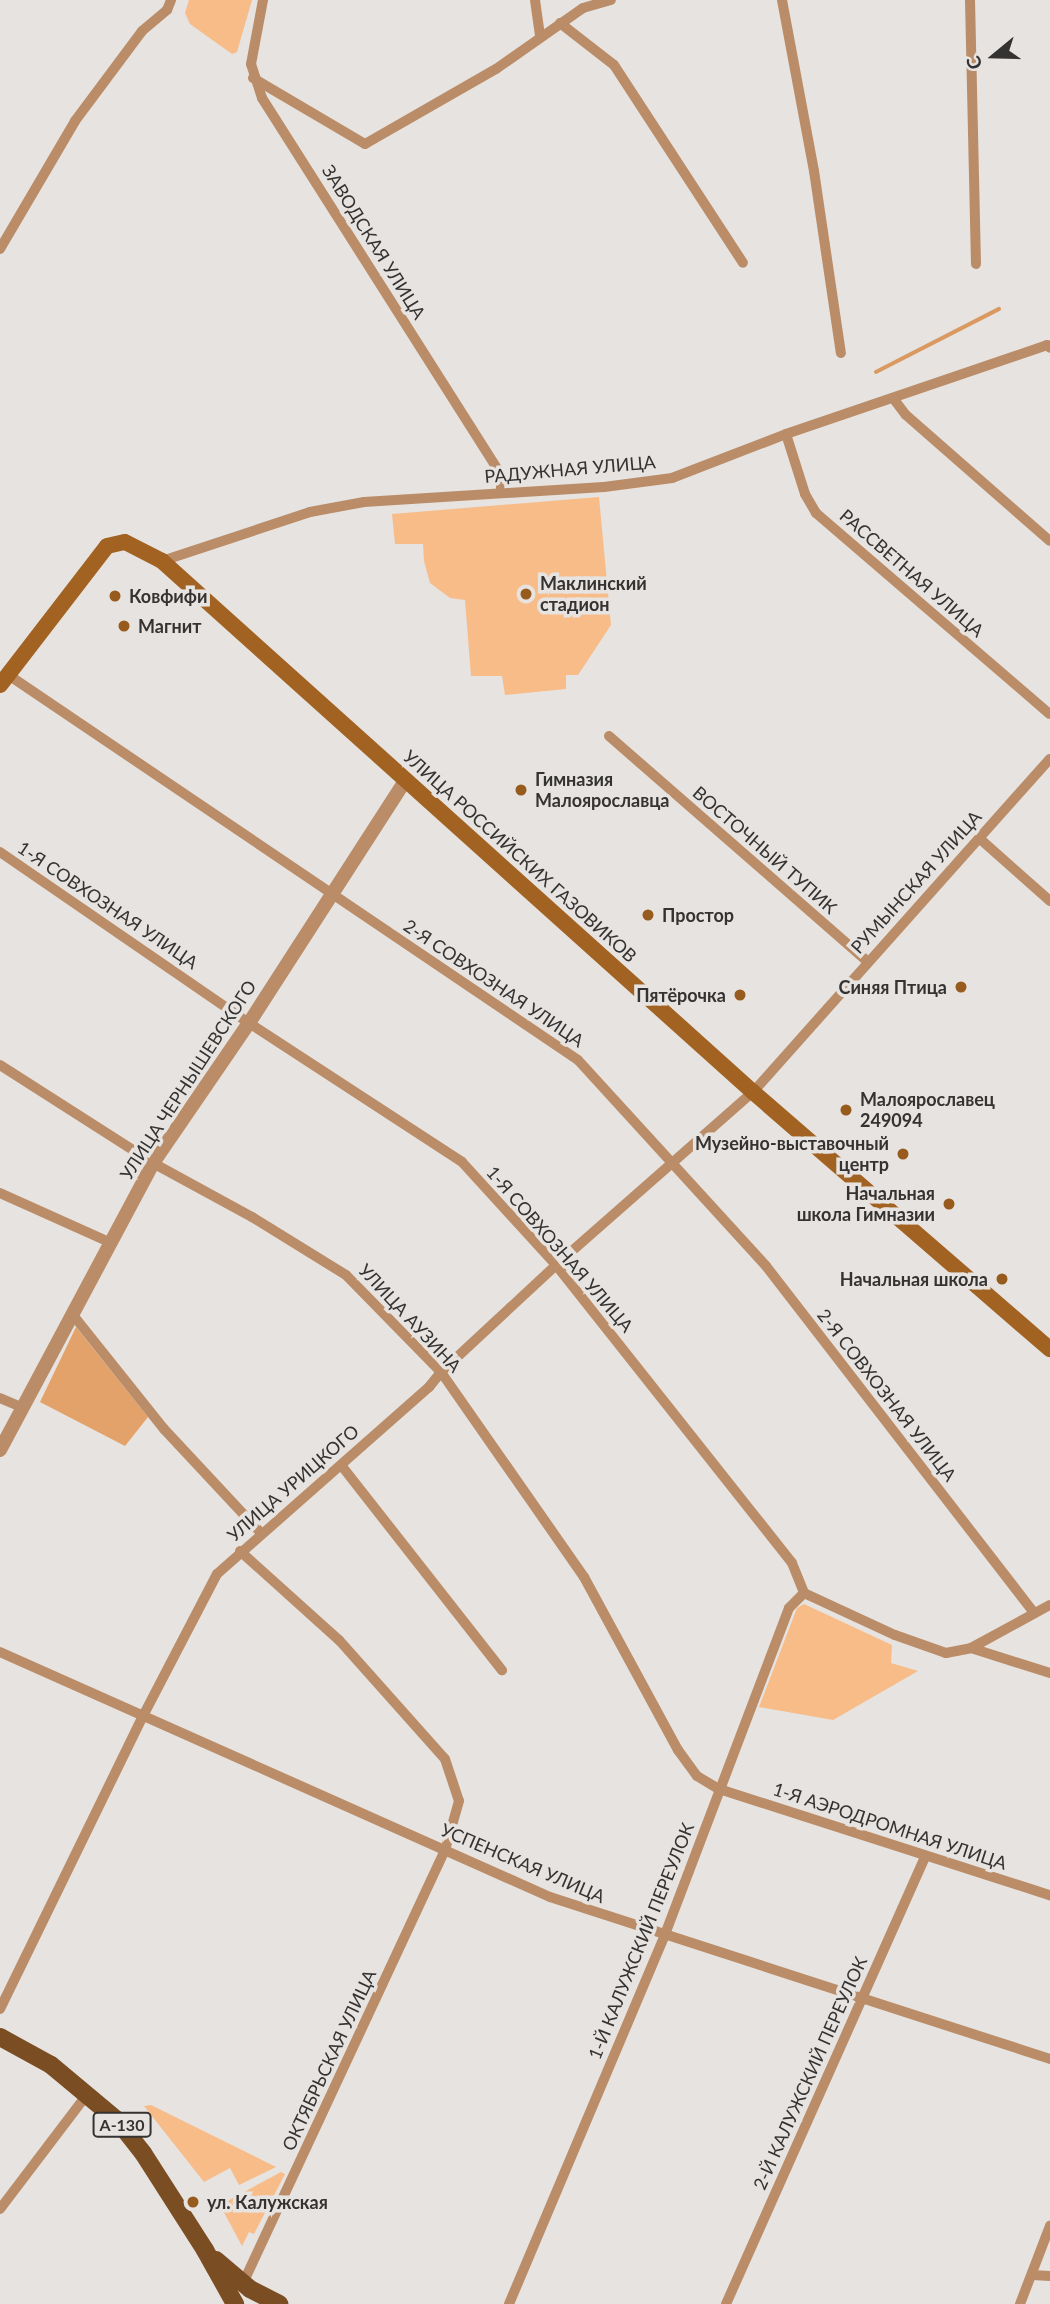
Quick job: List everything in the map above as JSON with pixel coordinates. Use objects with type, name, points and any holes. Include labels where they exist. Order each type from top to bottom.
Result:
[{"type":"main road","name":"УЛИЦА РОССИЙСКИХ ГАЗОВИКОВ","points":[[4,680],[107,546],[116,543],[137,545],[162,561],[753,1092],[1050,1349]]},
{"type":"main road","name":"А-130","points":[[0,2037],[51,2065],[89,2093],[117,2120],[143,2153],[205,2250],[235,2304]]},
{"type":"main road","points":[[205,2250],[243,2283],[279,2304]]},
{"type":"street","points":[[0,249],[75,121],[142,31],[167,10],[171,0]]},
{"type":"street","name":"ЗАВОДСКАЯ УЛИЦА","points":[[262,0],[252,47],[253,78],[262,99],[501,474],[501,492]]},
{"type":"street","points":[[535,0],[540,36]]},
{"type":"street","points":[[253,78],[365,144],[496,69],[583,8],[611,0]]},
{"type":"street","points":[[782,0],[814,171],[841,353]]},
{"type":"street","points":[[970,0],[975,264]]},
{"type":"street","points":[[560,23],[614,65],[743,263]]},
{"type":"street","name":"РАДУЖНАЯ УЛИЦА","points":[[162,561],[310,512],[364,502],[604,487],[672,478],[786,434],[1047,345],[1050,348]]},
{"type":"street","points":[[893,398],[906,415],[1050,541]]},
{"type":"street","name":"РАССВЕТНАЯ УЛИЦА","points":[[786,434],[805,494],[816,513],[1050,714]]},
{"type":"street","name":"2-Я СОВХОЗНАЯ УЛИЦА","points":[[4,680],[578,1060],[766,1266],[1033,1612]]},
{"type":"street","name":"ВОСТОЧНЫЙ ТУПИК","points":[[609,736],[868,962]]},
{"type":"street","name":"РУМЫНСКАЯ УЛИЦА","points":[[753,1092],[1050,759]]},
{"type":"street","name":"УЛИЦА ЧЕРНЫШЕВСКОГО","points":[[0,1450],[153,1163],[249,1023],[406,779]]},
{"type":"street","points":[[979,838],[1050,901]]},
{"type":"street","name":"1-Я СОВХОЗНАЯ УЛИЦА","points":[[0,852],[249,1023],[462,1162],[556,1265],[792,1563],[804,1593]]},
{"type":"street","name":"УЛИЦА АУЗИНА","points":[[0,1065],[153,1163],[252,1217],[346,1275],[440,1372],[584,1577],[678,1750],[697,1776],[719,1789]]},
{"type":"street","name":"УЛИЦА УРИЦКОГО","points":[[0,2009],[143,1716],[217,1574],[429,1387],[440,1372],[556,1265],[753,1092]]},
{"type":"street","points":[[0,1193],[111,1243]]},
{"type":"street","points":[[73,1315],[164,1429],[261,1533]]},
{"type":"street","points":[[0,1398],[23,1408]]},
{"type":"street","points":[[341,1465],[502,1670]]},
{"type":"street","name":"ОКТЯБРЬСКАЯ УЛИЦА","points":[[240,1551],[339,1640],[445,1759],[458,1801],[445,1850],[243,2283]]},
{"type":"street","points":[[804,1593],[899,1636],[946,1653],[971,1648],[1050,1605]]},
{"type":"street","name":"1-Й КАЛУЖСКИЙ ПЕРЕУЛОК","points":[[509,2304],[664,1937],[789,1608],[804,1593]]},
{"type":"street","points":[[971,1648],[1050,1673]]},
{"type":"street","name":"УСПЕНСКАЯ УЛИЦА","points":[[0,1652],[550,1897],[664,1937],[1050,2059]]},
{"type":"street","name":"1-Я АЭРОДРОМНАЯ УЛИЦА","points":[[719,1789],[1050,1895]]},
{"type":"street","name":"2-Й КАЛУЖСКИЙ ПЕРЕУЛОК","points":[[726,2304],[863,2001],[925,1856]]},
{"type":"street","points":[[0,2209],[89,2093]]},
{"type":"street","points":[[1020,2304],[1050,2226]]},
{"type":"street","points":[[1032,2275],[1050,2276]]},
{"type":"shaded area","points":[[189,0],[252,0],[237,52],[232,54],[190,24],[185,13]]},
{"type":"shaded area","name":"Маклинский стадион","points":[[599,497],[611,625],[578,675],[566,675],[566,689],[505,695],[502,676],[471,676],[465,600],[450,598],[430,583],[423,544],[395,544],[392,514]]},
{"type":"shaded area","points":[[76,1327],[148,1417],[125,1446],[40,1402]]},
{"type":"shaded area","points":[[804,1604],[892,1645],[891,1663],[918,1671],[833,1720],[759,1707],[797,1608]]},
{"type":"shaded area","points":[[151,2105],[276,2167],[239,2185],[230,2168],[204,2182],[144,2106]]},
{"type":"shaded area","points":[[281,2172],[285,2174],[254,2234],[249,2232],[242,2246],[220,2205]]},
{"type":"waterway","points":[[876,372],[999,309]]},
{"type":"place","name":"Маклинский стадион","points":[[526,594]]},
{"type":"place","name":"Ковфифи","points":[[115,596]]},
{"type":"place","name":"Магнит","points":[[124,626]]},
{"type":"place","name":"Гимназия Малоярославца","points":[[521,790]]},
{"type":"place","name":"Простор","points":[[648,915]]},
{"type":"place","name":"Синяя Птица","points":[[961,987]]},
{"type":"place","name":"Пятёрочка","points":[[740,995]]},
{"type":"place","name":"Малоярославец 249094","points":[[846,1110]]},
{"type":"place","name":"Музейно-выставочный центр","points":[[903,1154]]},
{"type":"place","name":"Начальная школа Гимназии","points":[[949,1204]]},
{"type":"place","name":"Начальная школа","points":[[1002,1279]]},
{"type":"place","name":"ул. Калужская","points":[[193,2202]]}]
